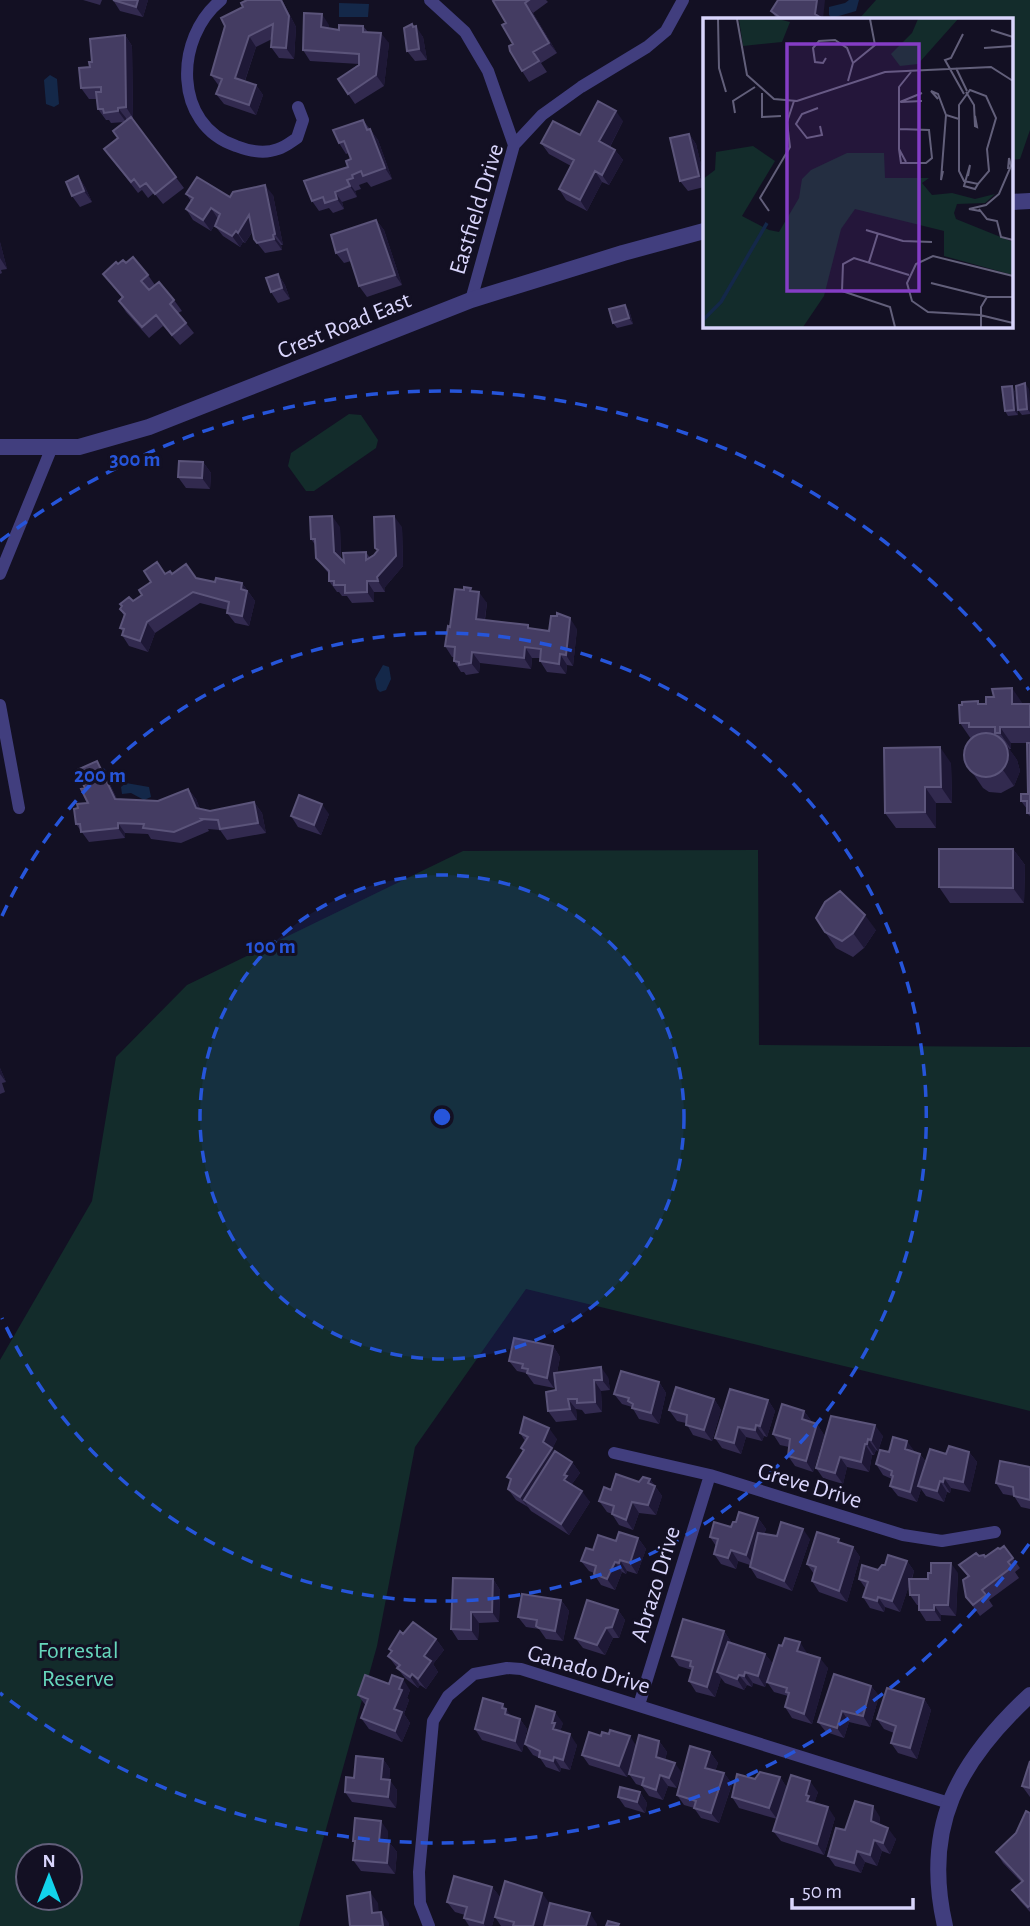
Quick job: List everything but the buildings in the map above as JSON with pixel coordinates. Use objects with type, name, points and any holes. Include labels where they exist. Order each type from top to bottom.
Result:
[{"type":"street","points":[[221,0],[199,28],[188,58],[187,86],[198,118],[220,141],[252,151],[277,149],[297,138],[303,120],[298,107]]},
{"type":"street","points":[[430,0],[465,32],[488,71],[514,145]]},
{"type":"street","name":"Eastfield Drive","points":[[471,300],[514,145],[542,115],[581,87],[647,47],[666,31],[683,0]]},
{"type":"street","points":[[1012,202],[1030,201]]},
{"type":"street","name":"Crest Road East","points":[[0,447],[79,447],[149,428],[471,300],[645,246],[703,232]]},
{"type":"street","points":[[0,574],[52,447]]},
{"type":"street","points":[[0,705],[19,808]]},
{"type":"street","name":"Greve Drive","points":[[614,1453],[710,1475],[903,1535],[942,1541],[995,1532]]},
{"type":"street","name":"Abrazo Drive","points":[[639,1705],[710,1475]]},
{"type":"street","name":"Ganado Drive","points":[[429,1926],[420,1903],[419,1872],[433,1721],[448,1696],[474,1674],[507,1668],[521,1669],[949,1803]]},
{"type":"street","points":[[944,1926],[937,1868],[940,1838],[949,1803],[961,1775],[981,1745],[1030,1695]]},
{"type":"green space","points":[[876,0],[1030,0],[1030,130],[1020,159],[1012,160],[1012,18],[860,18]]},
{"type":"green space","points":[[349,414],[361,415],[378,440],[376,448],[314,491],[306,491],[288,466],[291,453]]},
{"type":"green space","name":"Forrestal Reserve","points":[[758,850],[759,1045],[1030,1047],[1030,1411],[526,1289],[415,1447],[377,1646],[299,1926],[0,1926],[0,1360],[92,1201],[116,1057],[187,985],[463,851]]},
{"type":"water","points":[[849,0],[859,0],[856,11],[832,18],[829,15],[829,7]]},
{"type":"water","points":[[339,3],[369,4],[368,17],[339,17]]},
{"type":"water","points":[[50,75],[57,79],[59,104],[54,107],[46,104],[44,80]]},
{"type":"water","points":[[383,665],[389,667],[391,679],[386,690],[380,692],[375,679]]},
{"type":"water","points":[[126,783],[149,787],[151,797],[144,800],[131,793],[122,794],[121,787]]}]
